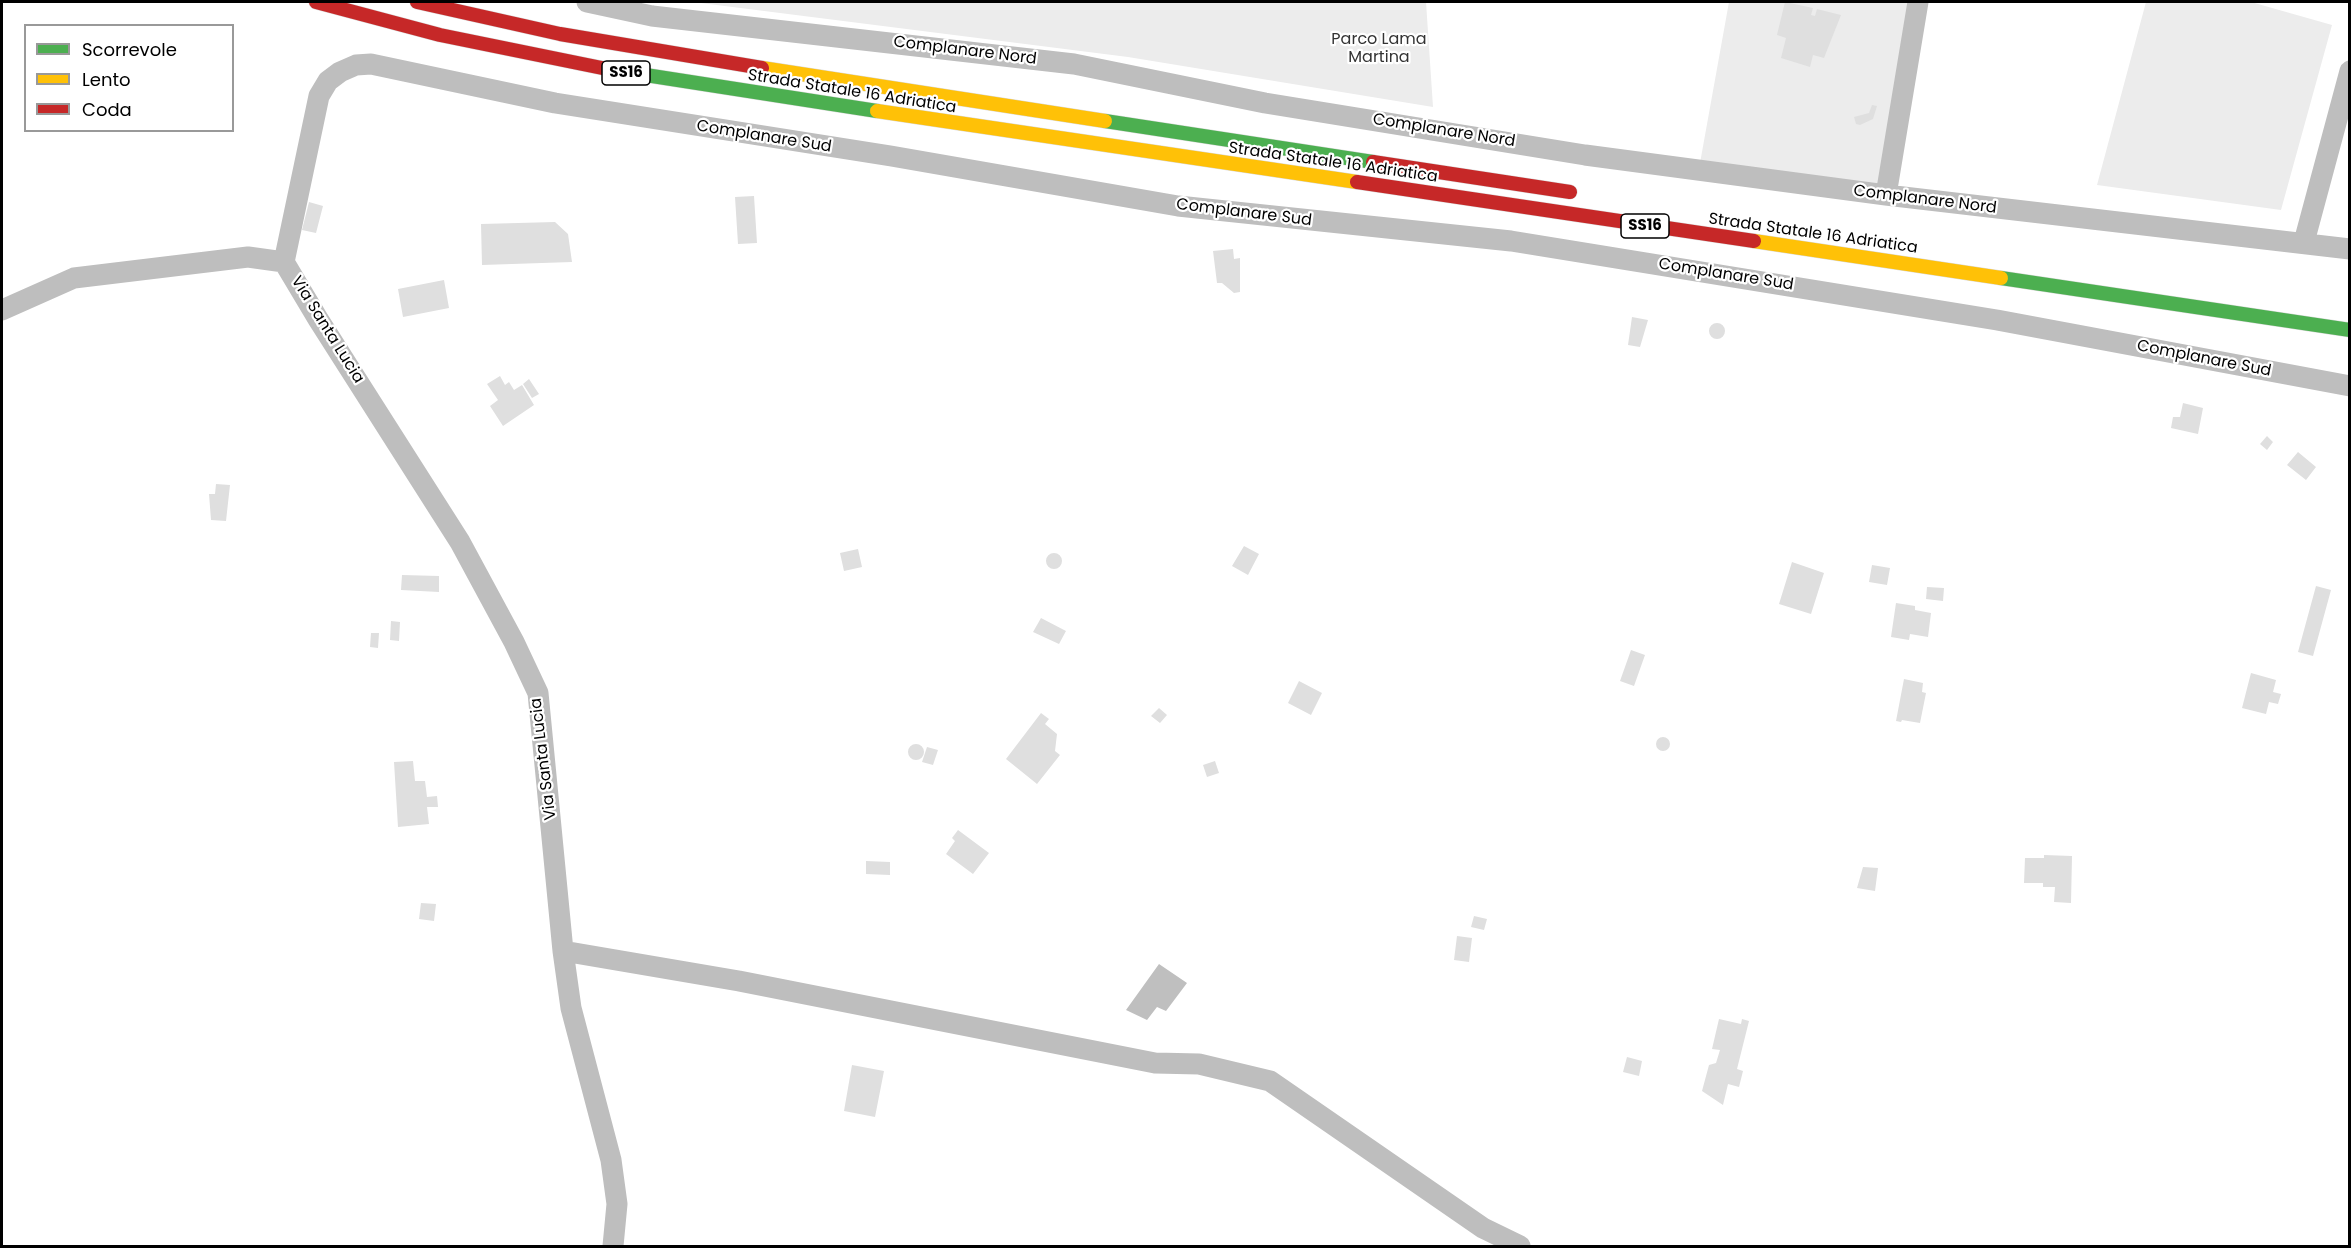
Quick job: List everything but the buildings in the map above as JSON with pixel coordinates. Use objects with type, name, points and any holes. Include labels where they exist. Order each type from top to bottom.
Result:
[{"type":"highway","name":"Strada Statale 16 Adriatica","points":[[316,2],[440,35],[641,76],[2349,330]]},
{"type":"highway","name":"Strada Statale 16 Adriatica","points":[[417,2],[560,34],[653,51],[1580,193]]},
{"type":"street","name":"Complanare Nord","points":[[587,2],[652,16],[1074,64],[1265,103],[1585,155],[1886,195],[2349,249]]},
{"type":"street","points":[[1886,195],[1918,2]]},
{"type":"street","name":"Complanare Sud","points":[[284,262],[320,96],[328,81],[340,72],[356,65],[371,64],[555,103],[891,156],[1178,206],[1511,241],[1997,320],[2349,386]]},
{"type":"street","points":[[2304,242],[2349,71]]},
{"type":"street","points":[[2,309],[74,278],[248,257],[284,262]]},
{"type":"street","name":"Via Santa Lucia","points":[[284,262],[460,542],[514,642],[538,693],[563,951],[571,1008],[611,1160],[617,1204],[613,1246]]},
{"type":"street","points":[[563,951],[739,981],[1155,1063],[1199,1064],[1270,1081],[1483,1228],[1520,1246]]},
{"type":"green space","name":"Parco Lama Martina","points":[[693,2],[1426,2],[1433,107],[1128,57]]},
{"type":"green space","points":[[1729,2],[1918,2],[1890,189],[1700,163]]},
{"type":"green space","points":[[2146,2],[2251,2],[2332,25],[2281,210],[2097,185]]},
{"type":"shaded area","points":[[1159,964],[1187,983],[1166,1011],[1157,1007],[1147,1020],[1126,1010]]},
{"type":"traffic: fast","points":[[607,69],[877,111]]},
{"type":"traffic: fast","points":[[1105,121],[1373,162]]},
{"type":"traffic: fast","points":[[2001,278],[2350,330]]},
{"type":"traffic: slow","points":[[762,68],[1105,121]]},
{"type":"traffic: slow","points":[[877,111],[1357,182]]},
{"type":"traffic: slow","points":[[1754,241],[2001,278]]},
{"type":"traffic: jam","points":[[316,2],[440,35],[607,69]]},
{"type":"traffic: jam","points":[[417,2],[560,34],[762,68]]},
{"type":"traffic: jam","points":[[1373,162],[1570,192]]},
{"type":"traffic: jam","points":[[1357,182],[1754,241]]}]
